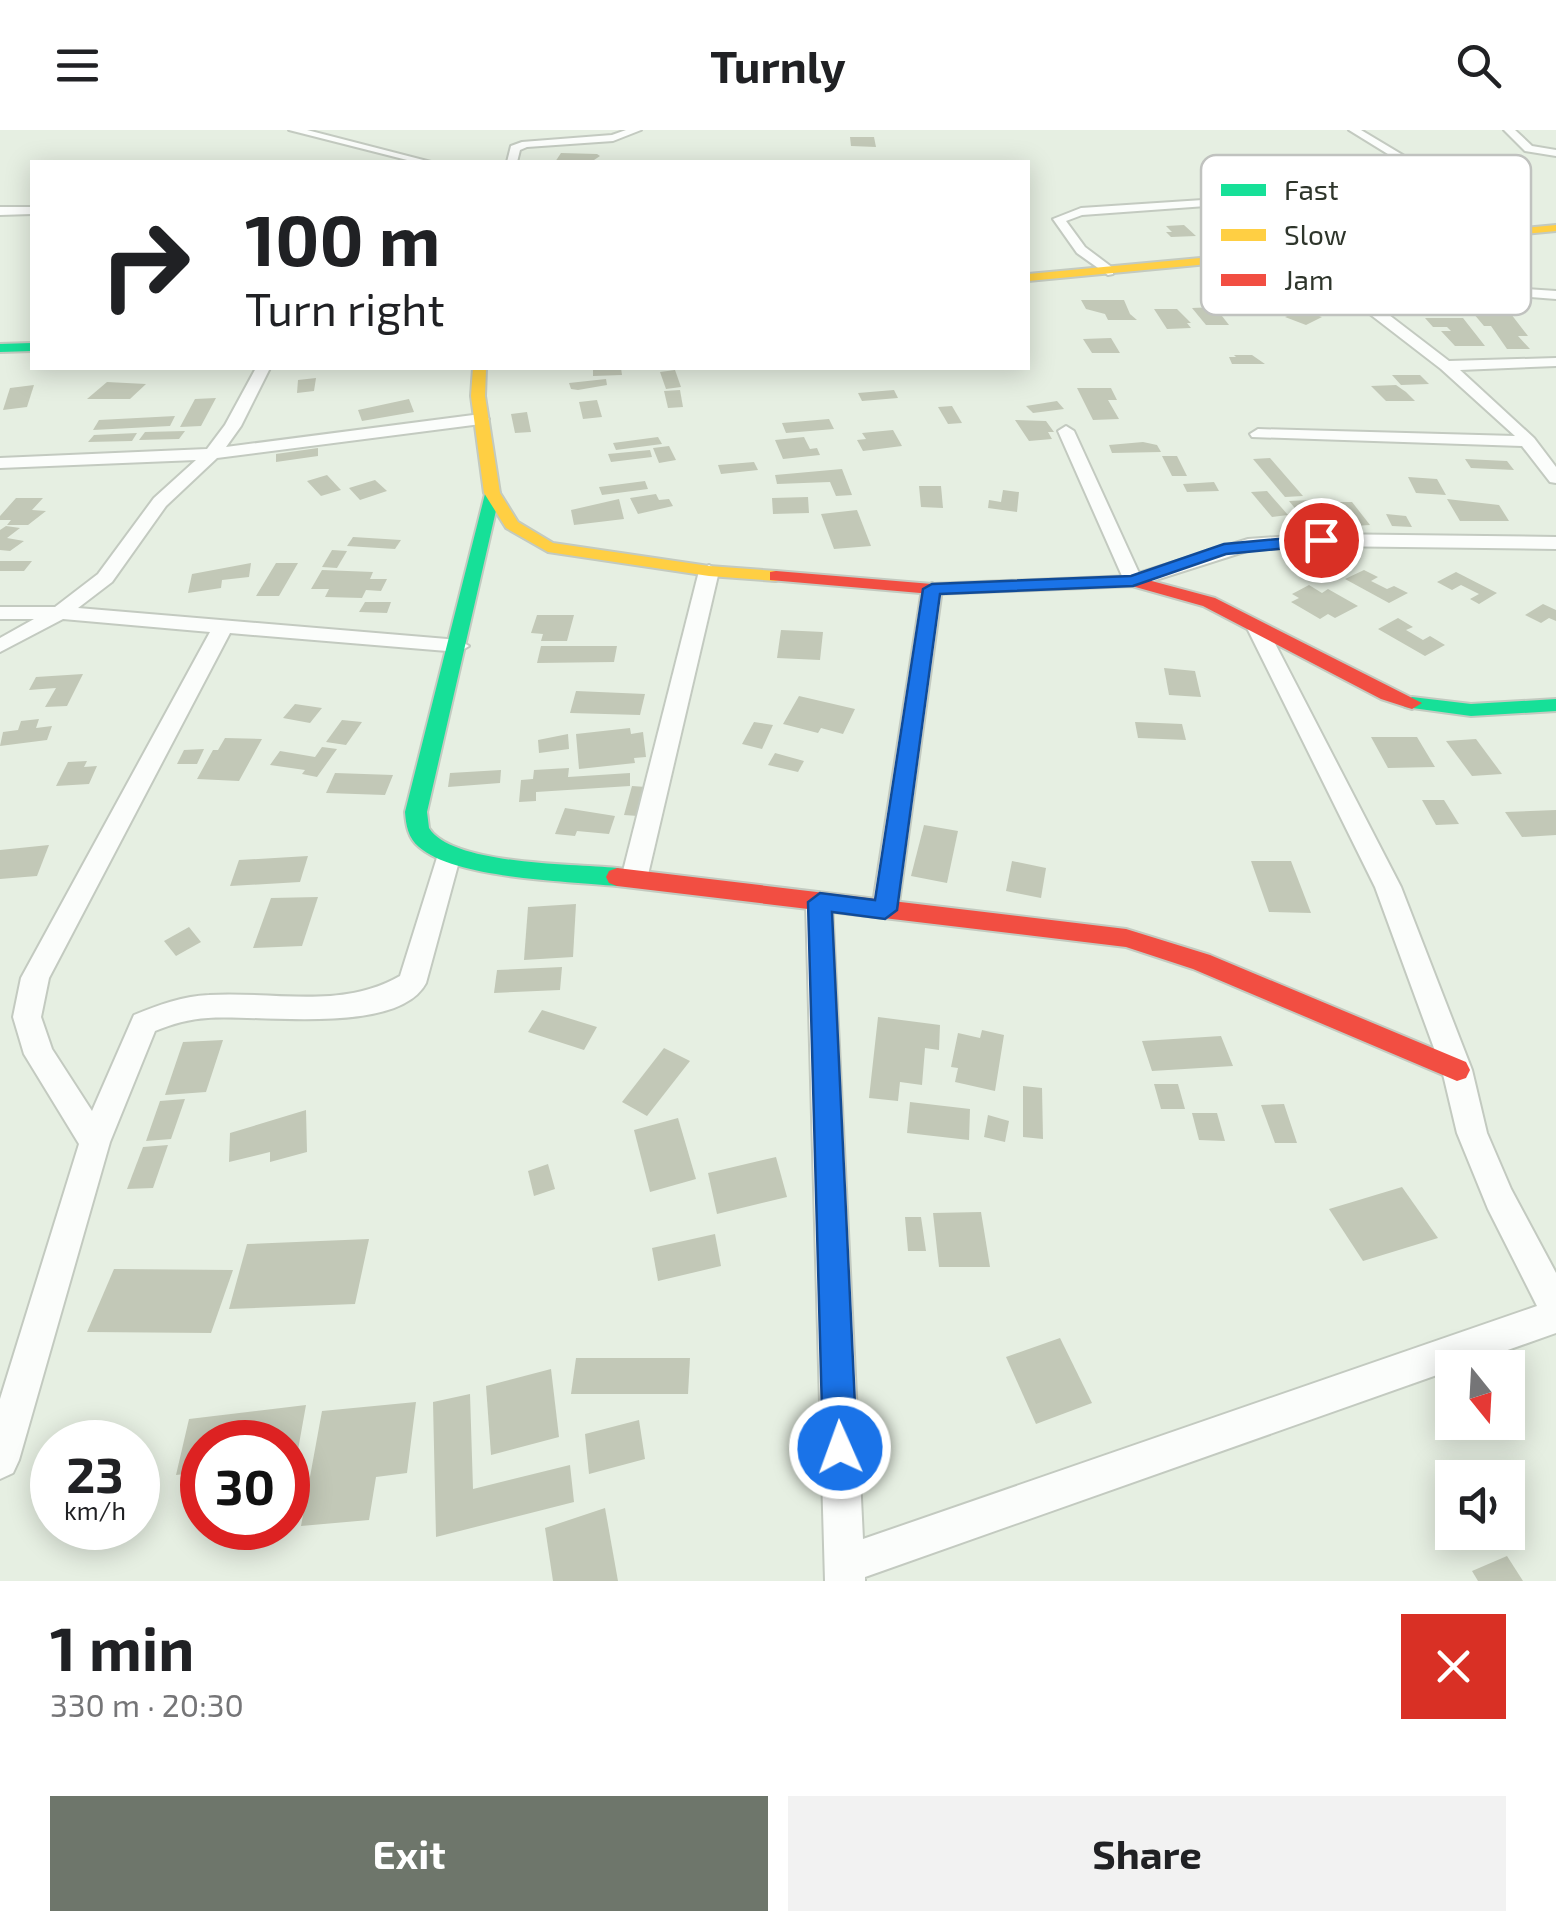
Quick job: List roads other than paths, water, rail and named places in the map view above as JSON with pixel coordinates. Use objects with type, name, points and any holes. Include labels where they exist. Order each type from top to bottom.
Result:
[{"type":"street","points":[[294,130],[418,160]]},
{"type":"street","points":[[512,160],[515,148],[526,144],[613,138],[636,130]]},
{"type":"street","points":[[1354,130],[1397,155]]},
{"type":"street","points":[[1509,130],[1530,149],[1556,153]]},
{"type":"street","points":[[1108,270],[1081,250],[1060,219],[1081,212],[1201,203]]},
{"type":"street","points":[[0,210],[30,211]]},
{"type":"street","points":[[1531,230],[1556,228]]},
{"type":"street","points":[[1030,278],[1201,263]]},
{"type":"street","points":[[1382,315],[1446,366],[1528,441],[1548,460],[1556,478]]},
{"type":"street","points":[[0,348],[30,346]]},
{"type":"street","points":[[1446,366],[1556,362]]},
{"type":"street","points":[[0,646],[60,613],[105,578],[160,502],[212,454],[233,426],[261,370]]},
{"type":"street","points":[[478,370],[492,494],[415,827],[424,842],[449,854],[634,880],[1126,938],[1202,962],[1457,1070]]},
{"type":"street","points":[[0,463],[212,454],[481,419]]},
{"type":"street","points":[[1066,431],[1133,581]]},
{"type":"street","points":[[1258,434],[1528,441]]},
{"type":"street","points":[[492,494],[512,525],[548,547],[708,572],[932,589],[1133,581],[1248,545],[1321,540],[1556,543]]},
{"type":"street","points":[[634,880],[708,572]]},
{"type":"street","points":[[1133,581],[1209,602],[1416,706],[1442,710],[1556,705]]},
{"type":"street","points":[[885,910],[932,589]]},
{"type":"street","points":[[0,613],[60,613],[458,646]]},
{"type":"street","points":[[95,1142],[38,1054],[28,1017],[35,978],[222,628]]},
{"type":"street","points":[[1257,628],[1388,887],[1457,1070],[1472,1133],[1499,1198],[1556,1308]]},
{"type":"street","points":[[0,1460],[7,1414],[95,1142],[144,1023],[177,1009],[360,1005],[403,992],[412,983],[449,854]]},
{"type":"street","points":[[820,902],[845,1573],[1556,1316]]}]
